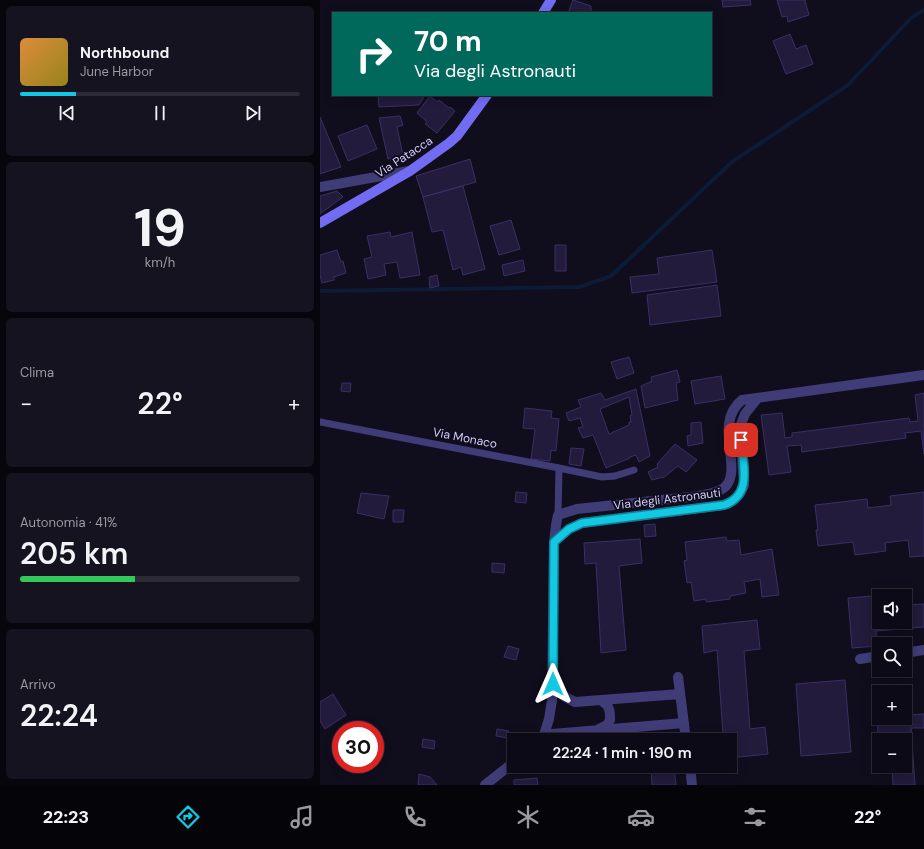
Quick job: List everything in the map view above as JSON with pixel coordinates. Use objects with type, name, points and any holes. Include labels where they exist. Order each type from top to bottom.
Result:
[{"type":"main road","points":[[544,12],[551,0]]},
{"type":"main road","name":"Via Patacca","points":[[320,223],[410,171],[449,143],[457,136],[486,96]]},
{"type":"street","points":[[320,187],[410,171]]},
{"type":"street","points":[[544,733],[549,719],[553,684],[554,542],[558,516],[576,509],[699,496],[716,492],[726,486],[730,477],[731,468],[728,428],[730,415],[735,405],[742,400],[783,393],[924,375]]},
{"type":"street","name":"Via degli Astronauti","points":[[554,542],[569,529],[582,523],[724,505],[734,500],[742,491],[744,485],[740,427],[745,414],[757,398]]},
{"type":"street","points":[[912,652],[924,650]]},
{"type":"street","points":[[860,658],[872,657]]},
{"type":"street","points":[[678,677],[685,733]]},
{"type":"street","points":[[553,684],[564,697],[576,702],[680,694]]},
{"type":"street","points":[[597,730],[607,725],[610,720],[610,709],[607,704],[602,701]]},
{"type":"street","points":[[563,733],[684,723]]},
{"type":"street","points":[[485,785],[507,768]]},
{"type":"street","points":[[691,773],[692,785]]},
{"type":"lane","name":"Via Monaco","points":[[320,422],[602,477],[615,476],[634,470]]},
{"type":"lane","points":[[558,516],[559,468]]},
{"type":"building","points":[[573,0],[591,6],[591,12],[568,12]]},
{"type":"building","points":[[722,0],[750,0],[751,5],[723,7]]},
{"type":"building","points":[[777,0],[806,0],[809,15],[788,22],[787,16],[782,17]]},
{"type":"building","points":[[790,34],[796,49],[806,45],[813,64],[786,74],[773,41]]},
{"type":"building","points":[[378,96],[424,96],[419,105],[379,107]]},
{"type":"building","points":[[430,96],[437,102],[439,100],[455,111],[437,133],[425,124],[427,122],[417,113]]},
{"type":"building","points":[[400,116],[403,125],[397,127],[403,155],[388,159],[379,118]]},
{"type":"building","points":[[320,117],[341,167],[320,174]]},
{"type":"building","points":[[367,125],[377,149],[348,161],[338,136]]},
{"type":"building","points":[[470,159],[476,182],[423,197],[416,176]]},
{"type":"building","points":[[463,186],[485,269],[463,275],[461,267],[453,270],[443,230],[432,232],[423,197]]},
{"type":"building","points":[[337,191],[343,197],[320,214],[320,196]]},
{"type":"building","points":[[511,220],[520,249],[499,255],[490,226]]},
{"type":"building","points":[[390,232],[391,237],[412,232],[420,275],[400,278],[397,262],[384,264],[386,275],[368,279],[364,259],[372,257],[367,236]]},
{"type":"building","points":[[555,245],[566,245],[566,271],[555,271]]},
{"type":"building","points":[[337,250],[341,262],[343,261],[346,273],[334,277],[334,280],[322,283],[320,275],[320,255]]},
{"type":"building","points":[[712,250],[717,282],[632,293],[630,277],[659,274],[657,258]]},
{"type":"building","points":[[523,260],[525,271],[504,276],[502,265]]},
{"type":"building","points":[[437,275],[439,286],[430,288],[429,277]]},
{"type":"building","points":[[717,285],[721,316],[650,325],[647,295]]},
{"type":"building","points":[[629,357],[634,373],[617,379],[611,362]]},
{"type":"building","points":[[677,370],[680,382],[676,383],[678,400],[645,408],[641,386],[652,381],[651,377]]},
{"type":"building","points":[[721,376],[725,399],[695,404],[691,381]]},
{"type":"building","points":[[342,383],[351,383],[350,392],[341,391]]},
{"type":"building","points":[[636,389],[650,456],[639,462],[636,455],[606,468],[593,435],[583,438],[578,428],[583,427],[580,418],[569,421],[566,413],[581,407],[578,400],[601,393],[605,400]],"holes":[[[629,397],[632,415],[630,416],[631,422],[629,422],[629,425],[609,434],[600,409]]]},
{"type":"building","points":[[924,393],[924,454],[921,431],[905,433],[906,438],[802,452],[801,445],[787,446],[791,472],[769,475],[761,415],[782,413],[785,438],[792,437],[792,433],[909,418],[910,422],[918,421],[915,395]]},
{"type":"building","points":[[525,408],[552,411],[551,418],[559,419],[556,451],[551,450],[550,461],[531,459],[535,429],[523,428]]},
{"type":"building","points":[[701,422],[703,443],[688,446],[687,436],[691,435],[691,423]]},
{"type":"building","points":[[675,444],[697,460],[686,472],[678,466],[663,478],[652,480],[648,472],[658,467],[657,464]]},
{"type":"building","points":[[571,448],[584,449],[581,466],[569,464]]},
{"type":"building","points":[[516,492],[527,493],[526,503],[515,502]]},
{"type":"building","points":[[924,492],[924,556],[910,557],[908,540],[885,543],[886,551],[855,555],[853,542],[818,546],[815,505],[867,499],[868,508],[891,505],[890,496]]},
{"type":"building","points":[[361,493],[389,496],[384,519],[357,513]]},
{"type":"building","points":[[393,510],[404,510],[403,522],[393,522]]},
{"type":"building","points":[[655,524],[656,536],[645,537],[644,525]]},
{"type":"building","points":[[726,537],[727,541],[739,540],[741,555],[772,549],[779,595],[762,597],[760,579],[744,582],[746,593],[730,596],[730,599],[706,602],[706,599],[694,601],[691,582],[687,583],[684,561],[687,560],[685,542]]},
{"type":"building","points":[[640,539],[642,563],[619,566],[626,650],[601,653],[596,563],[585,564],[584,543]]},
{"type":"building","points":[[492,563],[505,564],[504,573],[492,572]]},
{"type":"building","points":[[872,596],[872,629],[900,629],[876,631],[876,637],[872,637],[872,646],[852,648],[848,598]]},
{"type":"building","points":[[924,604],[924,627],[912,628],[912,605]]},
{"type":"building","points":[[757,620],[760,649],[744,651],[750,729],[765,727],[768,754],[737,757],[737,733],[723,733],[717,650],[704,653],[702,626]]},
{"type":"building","points":[[508,646],[519,649],[516,660],[504,657]]},
{"type":"building","points":[[845,680],[851,752],[801,756],[796,684]]},
{"type":"building","points":[[333,694],[346,715],[337,721],[332,721],[332,724],[325,729],[320,721],[320,702]]},
{"type":"building","points":[[924,714],[924,728],[911,728],[912,733],[878,733],[877,725],[912,725],[912,715]]},
{"type":"building","points":[[497,729],[509,731],[509,733],[507,733],[507,738],[496,736]]},
{"type":"building","points":[[423,739],[435,741],[434,749],[422,747]]},
{"type":"building","points":[[912,741],[915,785],[893,785],[892,773],[912,773]]},
{"type":"building","points":[[651,773],[675,773],[676,785],[652,785]]},
{"type":"building","points":[[419,774],[430,777],[437,785],[418,785]]},
{"type":"building","points":[[537,778],[538,785],[514,785],[514,780]]},
{"type":"waterway","points":[[320,291],[579,287],[611,276],[733,161],[848,85],[912,17],[924,10]]},
{"type":"route","points":[[553,684],[554,542],[569,529],[582,523],[718,506],[729,503],[738,496],[744,485],[741,440]]}]
